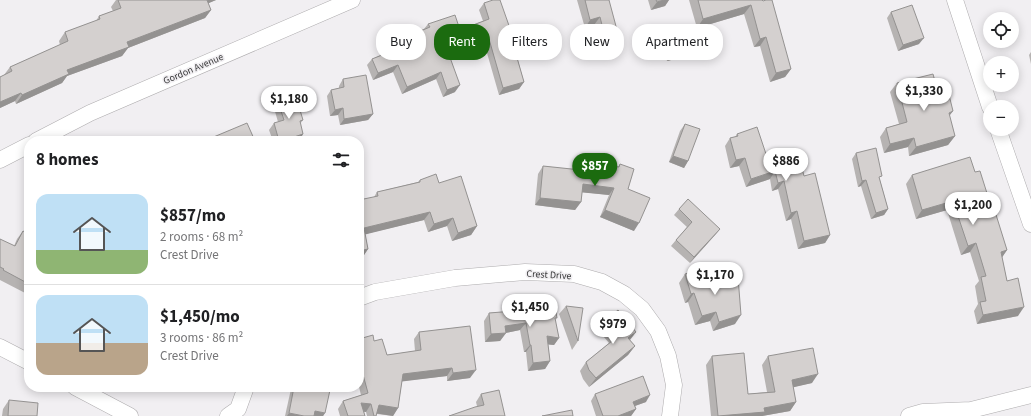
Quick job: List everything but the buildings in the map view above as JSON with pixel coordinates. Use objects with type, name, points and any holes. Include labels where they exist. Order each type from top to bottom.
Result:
[{"type":"street","name":"Gordon Avenue","points":[[46,136],[90,113],[352,0]]},
{"type":"street","points":[[955,0],[988,100]]},
{"type":"street","points":[[1000,136],[1031,224]]},
{"type":"street","points":[[0,160],[24,148]]},
{"type":"street","name":"Crest Drive","points":[[364,296],[375,292],[455,278],[525,272],[574,274],[602,282],[624,294],[642,310],[658,331],[668,356],[674,385],[670,416]]},
{"type":"street","points":[[0,347],[24,359]]},
{"type":"street","points":[[84,392],[130,416]]},
{"type":"street","points":[[235,414],[244,392]]},
{"type":"street","points":[[909,416],[924,412],[971,410],[1031,395]]}]
